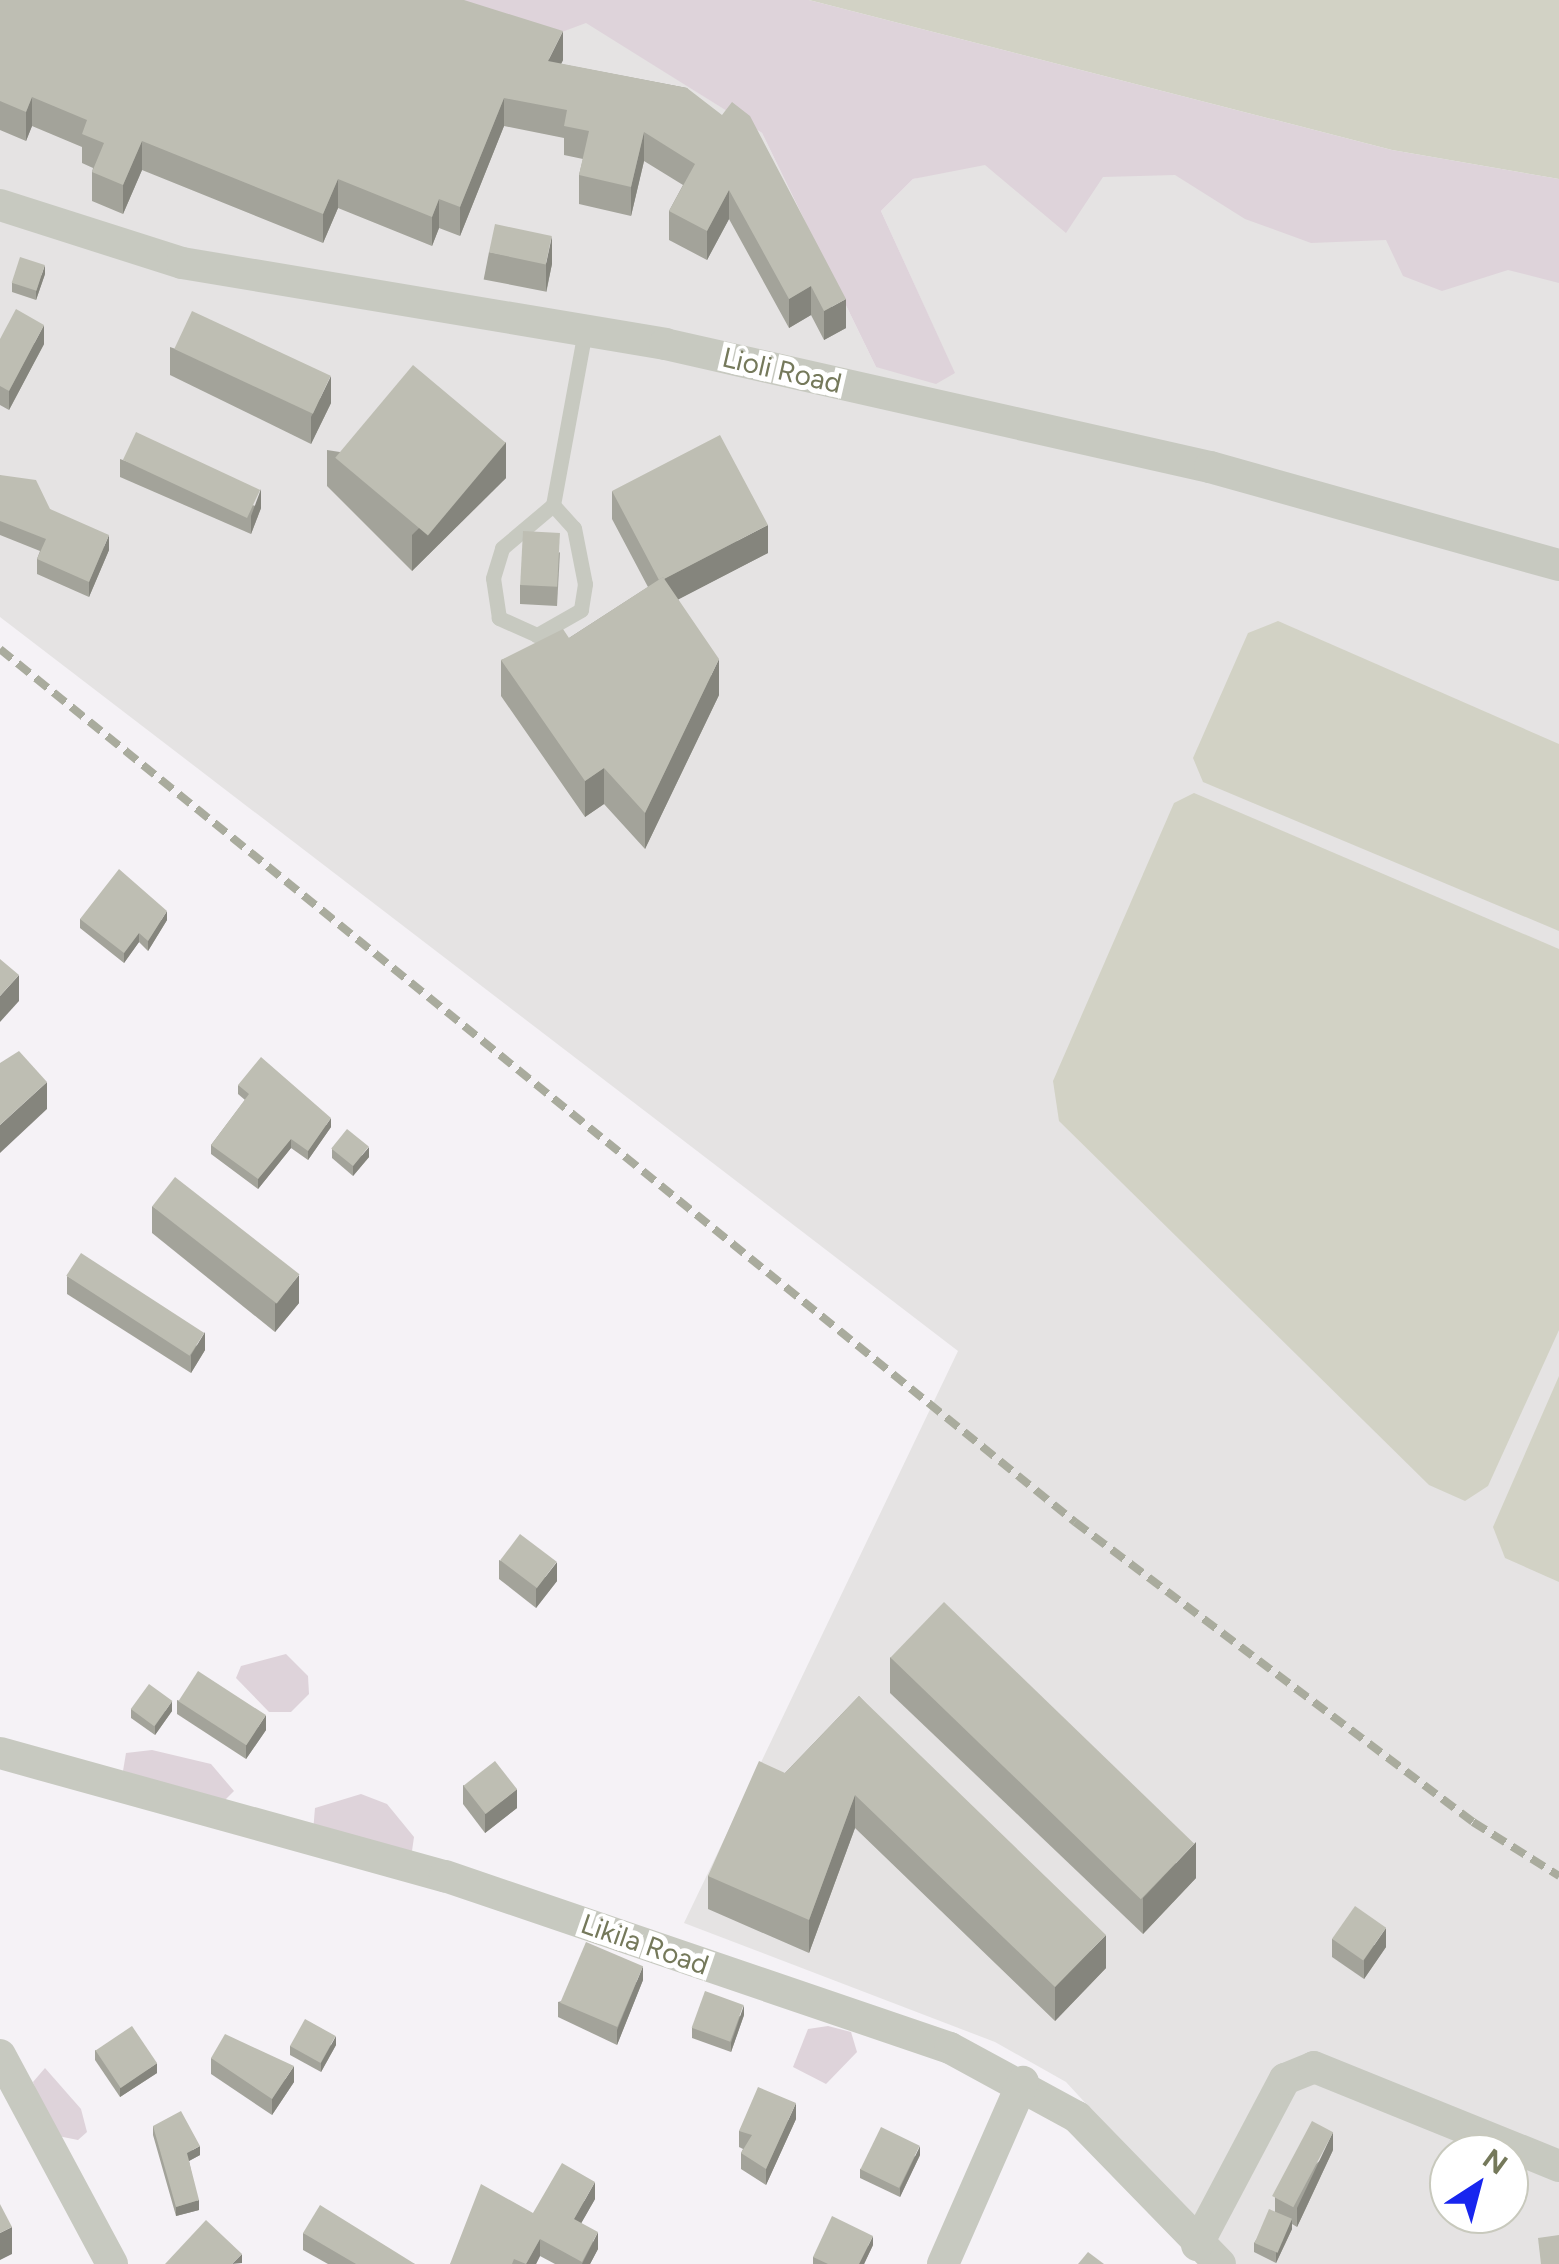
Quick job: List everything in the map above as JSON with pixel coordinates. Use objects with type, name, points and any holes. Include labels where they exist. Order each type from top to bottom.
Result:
[{"type":"street","name":"Lioli Road","points":[[0,205],[182,263],[585,330],[1210,467],[1559,565]]},
{"type":"street","name":"Likila Road","points":[[0,1753],[445,1876],[950,2048],[1023,2082],[1077,2117],[1208,2255]]},
{"type":"street","points":[[0,2054],[112,2264]]},
{"type":"street","points":[[1208,2255],[1285,2079],[1314,2067],[1559,2166]]},
{"type":"street","points":[[943,2264],[1023,2082]]},
{"type":"lane","points":[[553,505],[574,528],[585,584],[581,610],[537,634],[499,618],[493,578],[512,536],[553,505],[585,330]]},
{"type":"shaded area","points":[[0,0],[543,39],[586,22],[762,133],[876,367],[954,372],[881,211],[913,179],[1019,152],[1176,175],[1559,277],[1559,2264],[1234,2264],[1066,2082],[995,2042],[684,1923],[958,1351],[0,617]]},
{"type":"shaded area","points":[[428,0],[809,0],[1392,150],[1559,179],[1559,283],[1508,270],[1442,291],[1403,276],[1386,240],[1311,243],[1245,219],[1175,175],[1103,177],[1066,233],[985,165],[913,179],[881,211],[955,373],[936,384],[876,367],[762,133],[586,23],[543,39]]},
{"type":"shaded area","points":[[809,0],[1559,0],[1559,179],[1392,150]]},
{"type":"shaded area","points":[[1278,621],[1559,744],[1559,931],[1203,782],[1193,758],[1248,633]]},
{"type":"shaded area","points":[[1194,793],[1559,949],[1559,1330],[1488,1486],[1465,1501],[1429,1485],[1059,1121],[1053,1081],[1174,803]]},
{"type":"shaded area","points":[[1559,1376],[1559,1582],[1505,1558],[1493,1527]]},
{"type":"shaded area","points":[[286,1654],[308,1676],[309,1694],[291,1712],[269,1712],[236,1678],[241,1666]]},
{"type":"shaded area","points":[[152,1750],[211,1764],[234,1791],[222,1803],[123,1771],[126,1753]]},
{"type":"shaded area","points":[[361,1794],[387,1804],[414,1837],[411,1858],[313,1832],[315,1808]]},
{"type":"shaded area","points":[[828,2026],[851,2032],[857,2052],[826,2084],[793,2067],[808,2029]]},
{"type":"shaded area","points":[[45,2068],[81,2109],[87,2132],[78,2140],[53,2135],[33,2082]]},
{"type":"building","points":[[0,0],[464,0],[563,31],[548,61],[687,88],[722,115],[732,102],[750,116],[846,299],[824,311],[811,286],[789,299],[729,190],[707,231],[669,211],[695,164],[644,132],[631,187],[579,175],[589,131],[564,126],[567,110],[504,98],[460,207],[439,199],[432,217],[338,179],[323,214],[142,141],[123,185],[92,172],[104,143],[82,134],[87,120],[32,97],[26,112],[0,101]]},
{"type":"building","points":[[495,224],[552,236],[546,264],[489,252]]},
{"type":"building","points":[[20,257],[45,265],[36,291],[12,283]]},
{"type":"building","points":[[16,309],[44,325],[9,391],[0,386],[0,339]]},
{"type":"building","points":[[192,311],[331,376],[313,414],[174,349]]},
{"type":"building","points":[[413,365],[506,443],[428,535],[335,458]]},
{"type":"building","points":[[136,432],[260,490],[247,518],[123,460]]},
{"type":"building","points":[[720,435],[768,525],[659,580],[612,491]]},
{"type":"building","points":[[0,475],[36,480],[50,509],[109,535],[89,582],[37,559],[46,539],[0,521]]},
{"type":"building","points":[[523,531],[560,533],[557,587],[520,585]]},
{"type":"building","points":[[663,577],[719,659],[645,813],[604,768],[585,781],[501,660],[563,629],[569,638]]},
{"type":"building","points":[[119,869],[167,911],[148,941],[139,933],[124,953],[80,919]]},
{"type":"building","points":[[0,959],[19,975],[0,996]]},
{"type":"building","points":[[19,1051],[47,1082],[0,1125],[0,1063]]},
{"type":"building","points":[[261,1057],[331,1118],[308,1151],[291,1139],[258,1179],[211,1145],[249,1094],[238,1085]]},
{"type":"building","points":[[347,1129],[369,1147],[353,1166],[331,1148]]},
{"type":"building","points":[[175,1177],[300,1274],[277,1303],[152,1206]]},
{"type":"building","points":[[81,1253],[204,1333],[190,1356],[66,1276]]},
{"type":"building","points":[[520,1534],[557,1562],[537,1588],[500,1560]]},
{"type":"building","points":[[944,1602],[1194,1844],[1141,1899],[891,1657]]},
{"type":"building","points":[[198,1671],[266,1715],[246,1745],[178,1701]]},
{"type":"building","points":[[149,1684],[172,1701],[154,1726],[131,1709]]},
{"type":"building","points":[[859,1696],[1106,1935],[1055,1987],[855,1795],[809,1920],[708,1876],[759,1761],[785,1773]]},
{"type":"building","points":[[495,1761],[517,1789],[486,1814],[463,1786]]},
{"type":"building","points":[[1355,1906],[1386,1928],[1363,1961],[1332,1939]]},
{"type":"building","points":[[586,1942],[643,1966],[617,2027],[560,2003]]},
{"type":"building","points":[[705,1991],[744,2005],[730,2042],[692,2028]]},
{"type":"building","points":[[305,2019],[336,2036],[321,2063],[290,2046]]},
{"type":"building","points":[[132,2026],[157,2063],[121,2088],[96,2051]]},
{"type":"building","points":[[225,2034],[294,2066],[272,2099],[211,2058]]},
{"type":"building","points":[[758,2087],[796,2103],[766,2169],[741,2153],[752,2135],[739,2131]]},
{"type":"building","points":[[181,2111],[200,2146],[187,2153],[199,2200],[176,2207],[153,2126]]},
{"type":"building","points":[[1312,2121],[1333,2132],[1293,2207],[1272,2196]]},
{"type":"building","points":[[881,2127],[920,2146],[899,2188],[860,2169]]},
{"type":"building","points":[[562,2163],[595,2182],[574,2219],[598,2232],[582,2262],[540,2239],[526,2264],[514,2259],[512,2264],[450,2264],[481,2184],[533,2213]]},
{"type":"building","points":[[0,2204],[12,2227],[0,2233]]},
{"type":"building","points":[[320,2205],[415,2264],[356,2264],[303,2233]]},
{"type":"building","points":[[1269,2209],[1292,2219],[1278,2253],[1255,2243]]},
{"type":"building","points":[[832,2216],[873,2236],[859,2264],[828,2264],[813,2257]]},
{"type":"building","points":[[206,2220],[242,2254],[232,2264],[165,2264]]},
{"type":"building","points":[[1559,2235],[1559,2264],[1541,2264],[1538,2238]]},
{"type":"building","points":[[1088,2252],[1104,2264],[1078,2264]]},
{"type":"railway","points":[[0,649],[1075,1522],[1473,1822],[1559,1876]]}]
